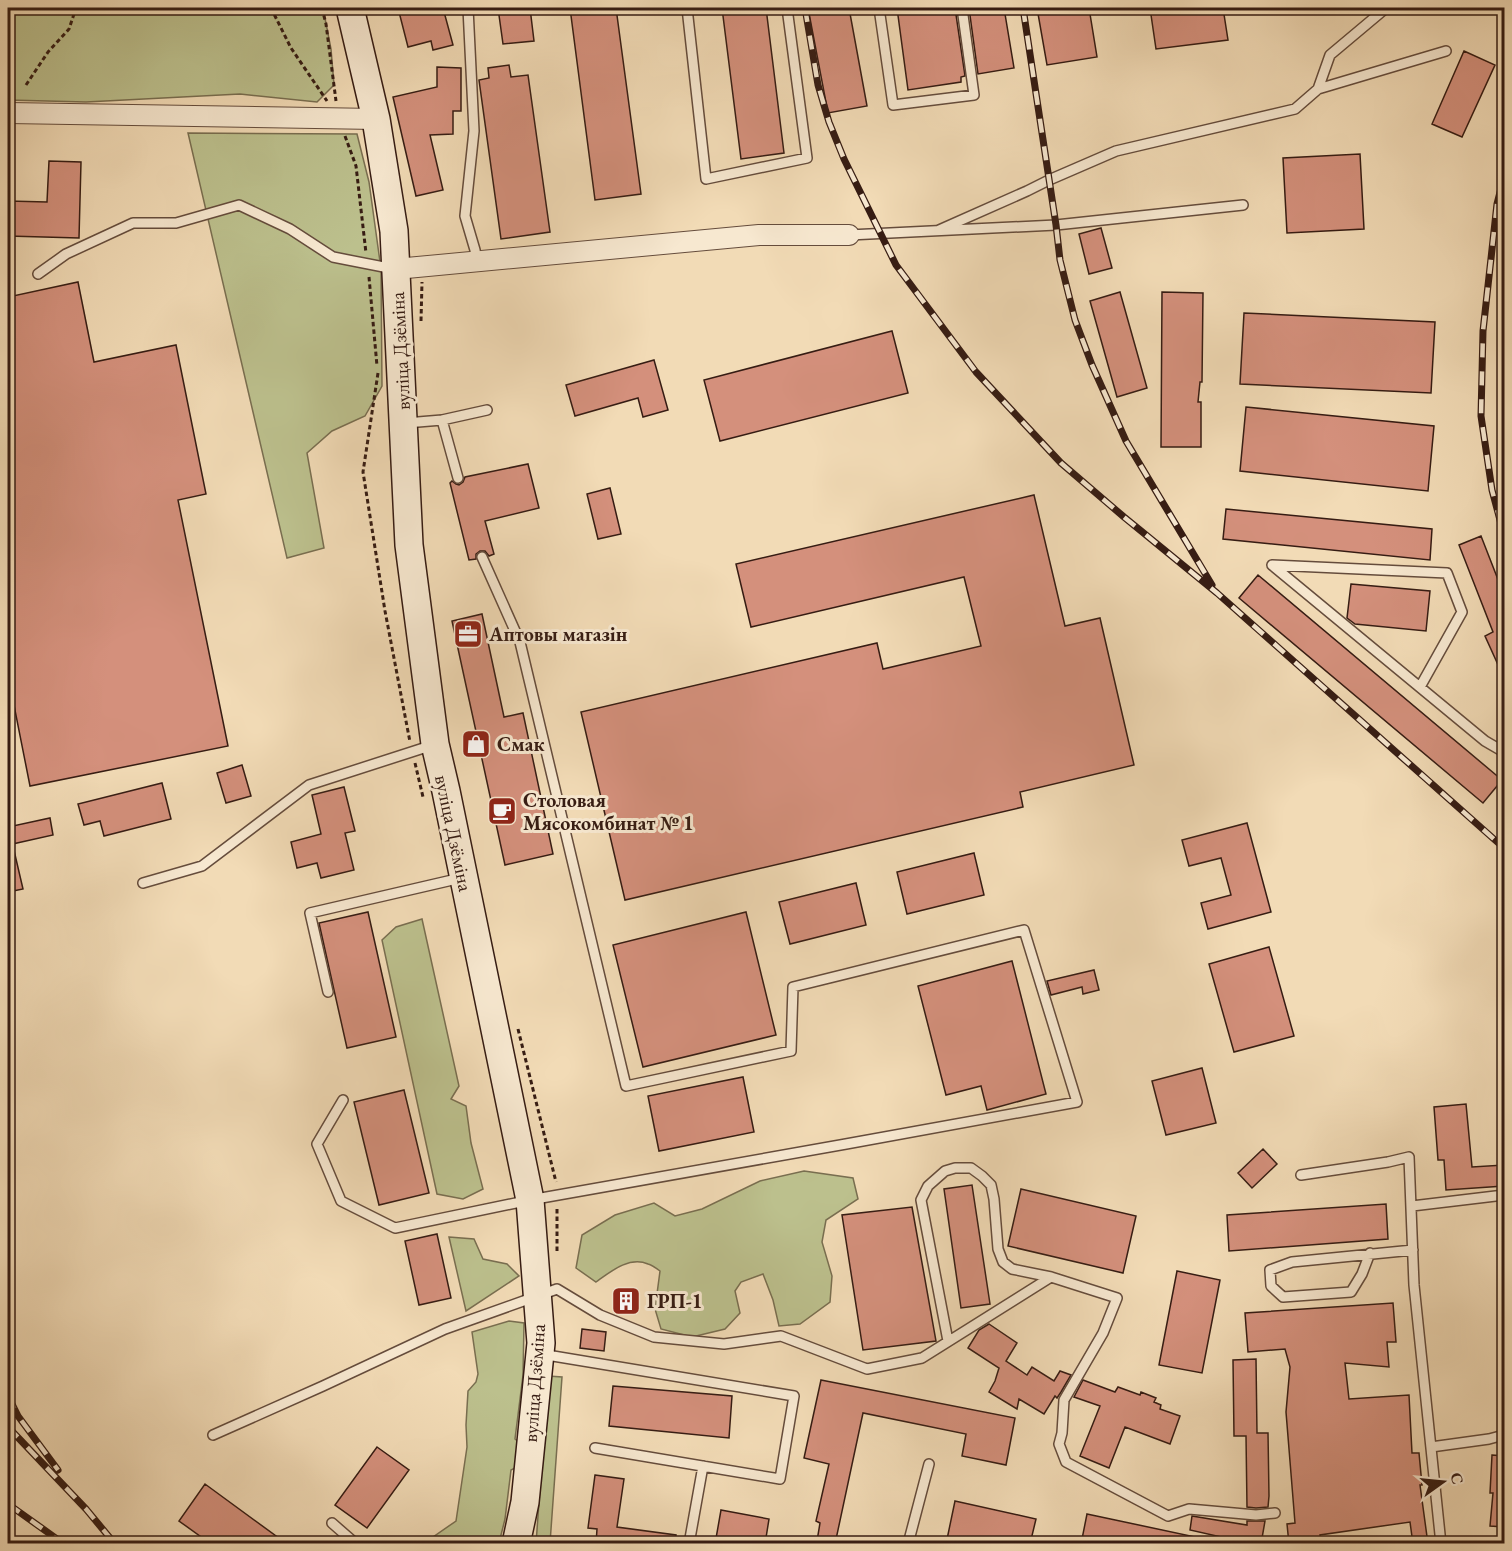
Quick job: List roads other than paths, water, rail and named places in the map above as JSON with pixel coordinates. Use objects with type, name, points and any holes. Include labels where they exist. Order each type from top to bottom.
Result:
[{"type":"main road","name":"вуліца Дзёміна","points":[[350,8],[376,119],[394,231],[409,268],[404,424],[409,545],[423,748],[463,878],[530,1200],[541,1343],[525,1502],[516,1544]]},
{"type":"street","points":[[8,114],[376,119]]},
{"type":"street","points":[[409,268],[759,235],[849,235]]},
{"type":"lane","points":[[468,8],[474,132],[465,216],[477,261]]},
{"type":"lane","points":[[687,8],[706,179],[807,158],[787,8]]},
{"type":"lane","points":[[879,8],[893,105],[974,95],[962,8]]},
{"type":"lane","points":[[1318,89],[1330,55],[1386,8]]},
{"type":"lane","points":[[939,230],[1116,151],[1295,109],[1318,89],[1446,51]]},
{"type":"lane","points":[[38,274],[66,254],[133,223],[176,224],[239,205],[290,229],[333,257],[368,264],[409,268]]},
{"type":"lane","points":[[849,235],[1056,225],[1244,205]]},
{"type":"lane","points":[[404,424],[442,420],[487,410]]},
{"type":"lane","points":[[442,420],[458,478]]},
{"type":"lane","points":[[342,1100],[317,1143],[341,1201],[395,1228],[530,1200],[1077,1101],[1024,930],[793,987],[791,1051],[626,1086],[520,642],[482,557]]},
{"type":"lane","points":[[1420,687],[1462,612],[1447,573],[1272,565],[1485,741],[1504,752]]},
{"type":"lane","points":[[143,883],[202,866],[309,785],[423,748]]},
{"type":"lane","points":[[328,992],[310,913],[463,878]]},
{"type":"lane","points":[[1301,1175],[1408,1157],[1414,1285],[1441,1544]]},
{"type":"lane","points":[[948,1341],[921,1200],[928,1186],[945,1171],[955,1168],[971,1168],[991,1185],[998,1249],[1003,1262],[1012,1269],[1050,1277],[1117,1298],[1103,1333],[1064,1400],[1059,1444],[1066,1462],[1168,1516],[1189,1509],[1256,1515],[1275,1513]]},
{"type":"lane","points":[[1412,1206],[1504,1195]]},
{"type":"lane","points":[[1370,1253],[1362,1274],[1351,1292],[1283,1297],[1272,1286],[1270,1270],[1292,1262],[1370,1253],[1413,1250]]},
{"type":"lane","points":[[213,1435],[445,1329],[557,1289],[600,1315],[654,1337],[724,1344],[781,1336],[867,1369],[922,1358],[1050,1277]]},
{"type":"lane","points":[[540,1351],[553,1356],[794,1396],[780,1479],[595,1448]]},
{"type":"lane","points":[[1431,1447],[1504,1435]]},
{"type":"lane","points":[[908,1544],[929,1464]]},
{"type":"lane","points":[[689,1544],[703,1466]]},
{"type":"lane","points":[[332,1523],[356,1544]]},
{"type":"railway","points":[[805,8],[818,85],[829,122],[844,159],[896,265],[976,372],[1061,463],[1217,593],[1504,848]]},
{"type":"railway","points":[[1023,8],[1060,260],[1075,320],[1092,365],[1126,441],[1212,585]]},
{"type":"railway","points":[[1504,177],[1497,204],[1483,331],[1481,416],[1492,490],[1504,535]]},
{"type":"railway","points":[[8,1396],[18,1416],[58,1470]]},
{"type":"railway","points":[[8,1427],[86,1509],[115,1544]]},
{"type":"railway","points":[[8,1504],[64,1544]]},
{"type":"place","name":"Аптовы магазін","points":[[468,634]]},
{"type":"place","name":"Смак","points":[[476,744]]},
{"type":"place","name":"Столовая Мясокомбинат № 1","points":[[502,811]]},
{"type":"place","name":"ГРП-1","points":[[626,1301]]}]
